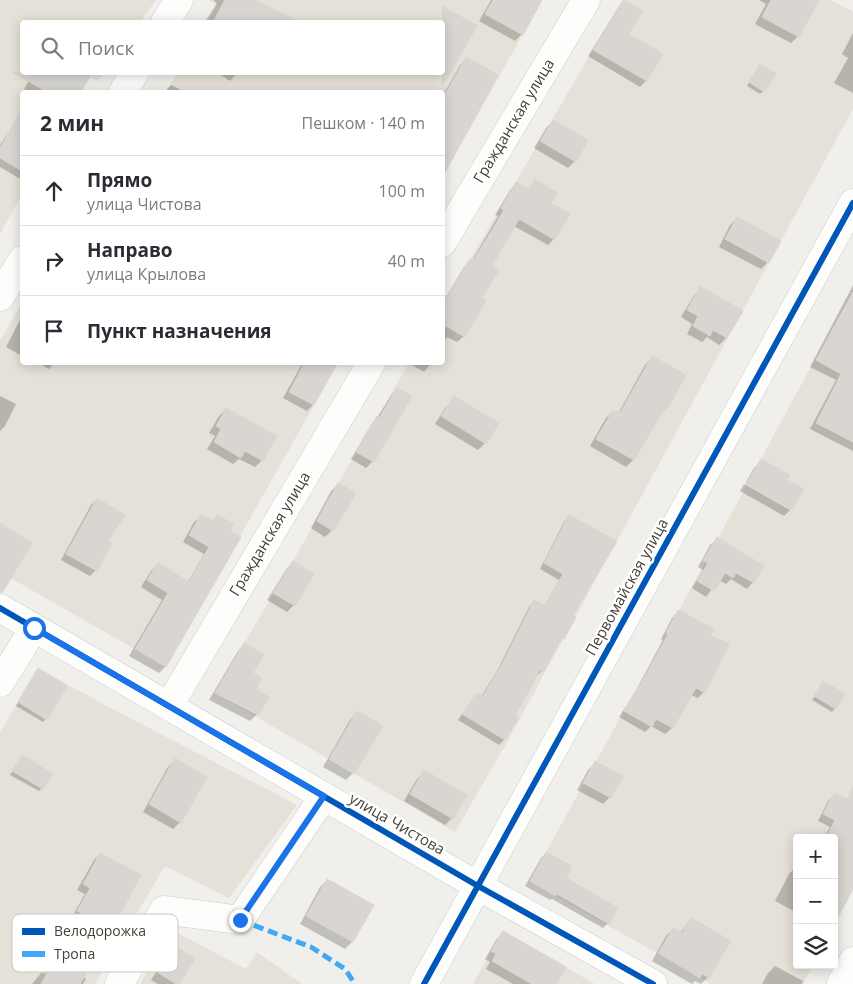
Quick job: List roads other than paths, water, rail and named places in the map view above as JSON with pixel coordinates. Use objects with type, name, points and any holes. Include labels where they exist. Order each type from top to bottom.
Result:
[{"type":"street","points":[[166,20],[179,0]]},
{"type":"street","name":"Гражданская улица","points":[[445,238],[586,0]]},
{"type":"street","points":[[124,90],[133,75]]},
{"type":"street","name":"Первомайская улица","points":[[424,984],[853,203]]},
{"type":"street","points":[[0,298],[20,263]]},
{"type":"street","name":"Гражданская улица","points":[[169,706],[370,365]]},
{"type":"street","name":"улица Чистова","points":[[0,608],[478,886],[652,984]]},
{"type":"street","points":[[0,683],[34,628]]},
{"type":"street","points":[[162,914],[164,910],[240,920],[324,796]]},
{"type":"street","points":[[841,984],[853,961]]},
{"type":"street","points":[[119,984],[126,972]]}]
